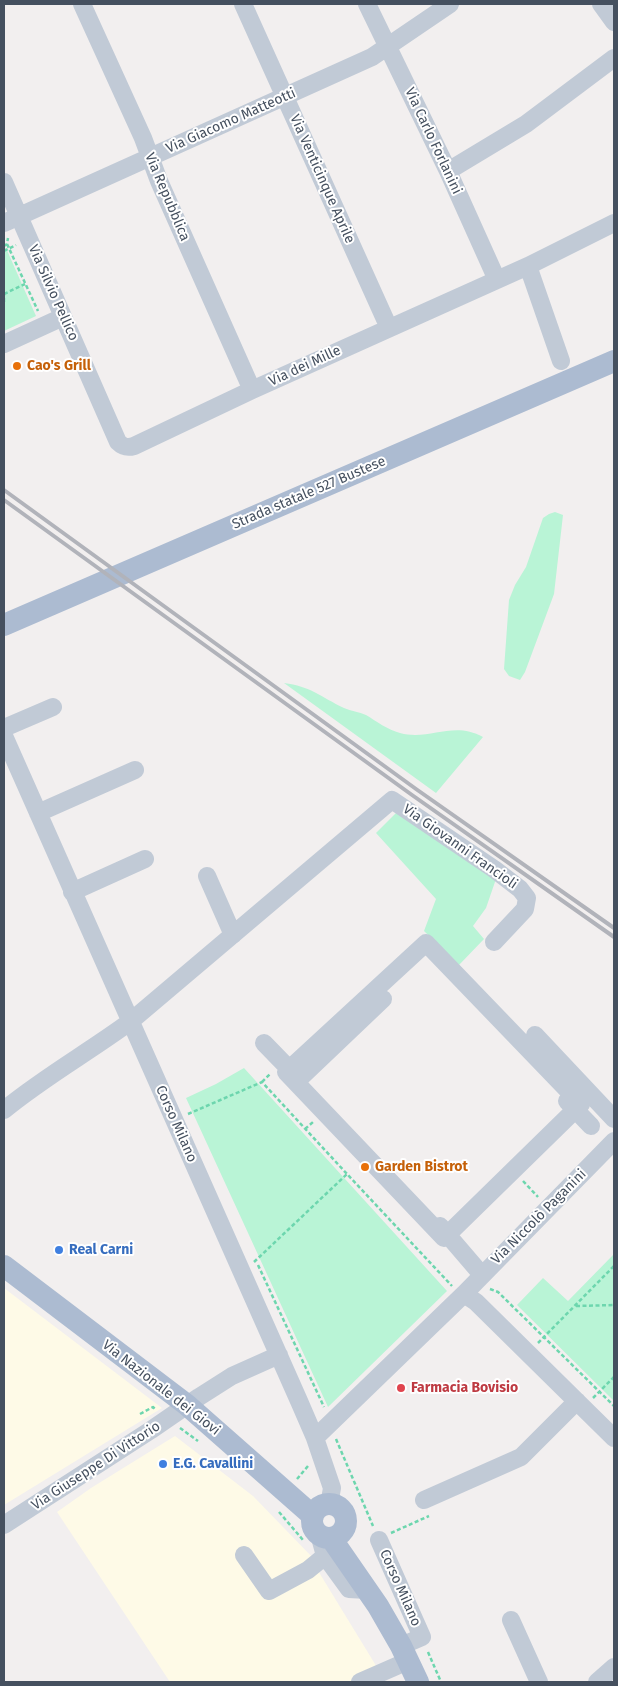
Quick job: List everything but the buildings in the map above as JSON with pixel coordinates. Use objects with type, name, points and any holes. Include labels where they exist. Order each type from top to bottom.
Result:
[{"type":"main road","name":"Strada statale 527 Bustese","points":[[4,625],[614,361]]},
{"type":"main road","name":"Via Nazionale dei Giovi","points":[[4,1266],[193,1401],[327,1529],[405,1653],[418,1682]]},
{"type":"street","name":"Via Repubblica","points":[[82,4],[143,138],[252,390]]},
{"type":"street","name":"Via Venticinque Aprile","points":[[243,4],[389,328]]},
{"type":"street","name":"Via Carlo Forlanini","points":[[367,4],[448,171],[497,280]]},
{"type":"street","name":"Via Giacomo Matteotti","points":[[11,220],[372,57],[450,4]]},
{"type":"street","points":[[601,4],[614,22]]},
{"type":"street","points":[[448,171],[526,124],[614,58]]},
{"type":"street","name":"Via Silvio Pellico","points":[[4,182],[11,220],[63,317],[118,442],[123,447],[134,446]]},
{"type":"street","name":"Via dei Mille","points":[[134,446],[252,390],[528,266],[614,223]]},
{"type":"street","points":[[528,266],[561,361]]},
{"type":"street","points":[[4,344],[63,317]]},
{"type":"street","points":[[4,728],[54,707]]},
{"type":"street","name":"Corso Milano","points":[[4,736],[174,1120],[248,1264],[279,1355],[315,1438],[332,1488],[327,1529]]},
{"type":"street","points":[[38,813],[134,770]]},
{"type":"street","name":"Via Giovanni Francioli","points":[[4,1110],[29,1089],[131,1022],[392,800],[494,869],[520,889],[527,898],[525,909],[494,942]]},
{"type":"street","points":[[72,892],[145,859]]},
{"type":"street","points":[[207,876],[233,935]]},
{"type":"street","points":[[426,943],[581,1104],[573,1108],[446,1232],[444,1238],[286,1072],[294,1074],[426,943]]},
{"type":"street","points":[[535,1035],[614,1119]]},
{"type":"street","points":[[264,1044],[294,1074]]},
{"type":"street","points":[[573,1108],[591,1126]]},
{"type":"street","points":[[446,1232],[512,1171],[573,1108]]},
{"type":"street","name":"Via Niccolò Paganini","points":[[315,1438],[459,1291],[486,1282],[614,1141]]},
{"type":"street","points":[[446,1232],[486,1282]]},
{"type":"street","points":[[459,1291],[476,1302],[614,1438]]},
{"type":"street","points":[[193,1401],[232,1376],[279,1355]]},
{"type":"street","name":"Via Giuseppe Di Vittorio","points":[[4,1525],[152,1430],[193,1401]]},
{"type":"street","points":[[424,1500],[521,1457],[580,1404]]},
{"type":"street","points":[[244,1555],[269,1591],[308,1570],[327,1529]]},
{"type":"street","name":"Via Nazionale dei Giovi","points":[[327,1529],[349,1589],[372,1598]]},
{"type":"street","name":"Corso Milano","points":[[377,1535],[422,1637],[405,1653]]},
{"type":"street","points":[[511,1620],[539,1682]]},
{"type":"street","points":[[360,1682],[405,1653]]},
{"type":"street","points":[[597,1682],[614,1667]]},
{"type":"path","points":[[8,244],[44,326]]},
{"type":"path","points":[[4,302],[4,294],[25,284]]},
{"type":"path","points":[[174,1120],[262,1082],[459,1291]]},
{"type":"path","points":[[512,1171],[542,1202]]},
{"type":"path","points":[[248,1264],[347,1174]]},
{"type":"path","points":[[252,1252],[248,1264],[318,1392],[326,1412]]},
{"type":"path","points":[[528,1353],[614,1266]]},
{"type":"path","points":[[486,1282],[545,1337],[614,1406]]},
{"type":"path","points":[[575,1306],[614,1305]]},
{"type":"path","points":[[580,1404],[600,1391],[614,1377]]},
{"type":"path","points":[[299,1401],[318,1392]]},
{"type":"path","points":[[337,1442],[377,1535]]},
{"type":"path","points":[[292,1484],[308,1468],[307,1463]]},
{"type":"path","name":"Corso Milano","points":[[422,1637],[441,1682]]},
{"type":"shaded area","points":[[4,1288],[162,1408],[4,1505]]},
{"type":"shaded area","points":[[175,1436],[253,1496],[313,1558],[320,1574],[386,1682],[170,1682],[57,1512],[91,1488]]},
{"type":"green space","points":[[6,248],[36,316],[4,331],[4,249]]},
{"type":"green space","points":[[555,512],[563,515],[554,594],[525,672],[520,680],[509,676],[504,669],[509,600],[515,585],[526,567],[543,518]]},
{"type":"green space","points":[[284,683],[308,689],[344,708],[366,715],[396,732],[421,735],[462,730],[483,737],[436,793]]},
{"type":"green space","points":[[399,810],[496,879],[486,908],[473,926],[484,939],[459,965],[424,931],[436,899],[376,833]]},
{"type":"green space","points":[[244,1068],[447,1291],[328,1407],[186,1098]]},
{"type":"green space","points":[[614,1254],[614,1401],[517,1305],[543,1278],[568,1301]]},
{"type":"railway","points":[[4,490],[416,789],[614,928]]},
{"type":"railway","points":[[4,500],[412,795],[614,937]]},
{"type":"place","name":"Cao's Grill","points":[[17,366]]},
{"type":"place","name":"Garden Bistrot","points":[[365,1167]]},
{"type":"place","name":"Real Carni","points":[[59,1250]]},
{"type":"place","name":"Farmacia Bovisio","points":[[401,1388]]},
{"type":"place","name":"E.G. Cavallini","points":[[163,1464]]}]
